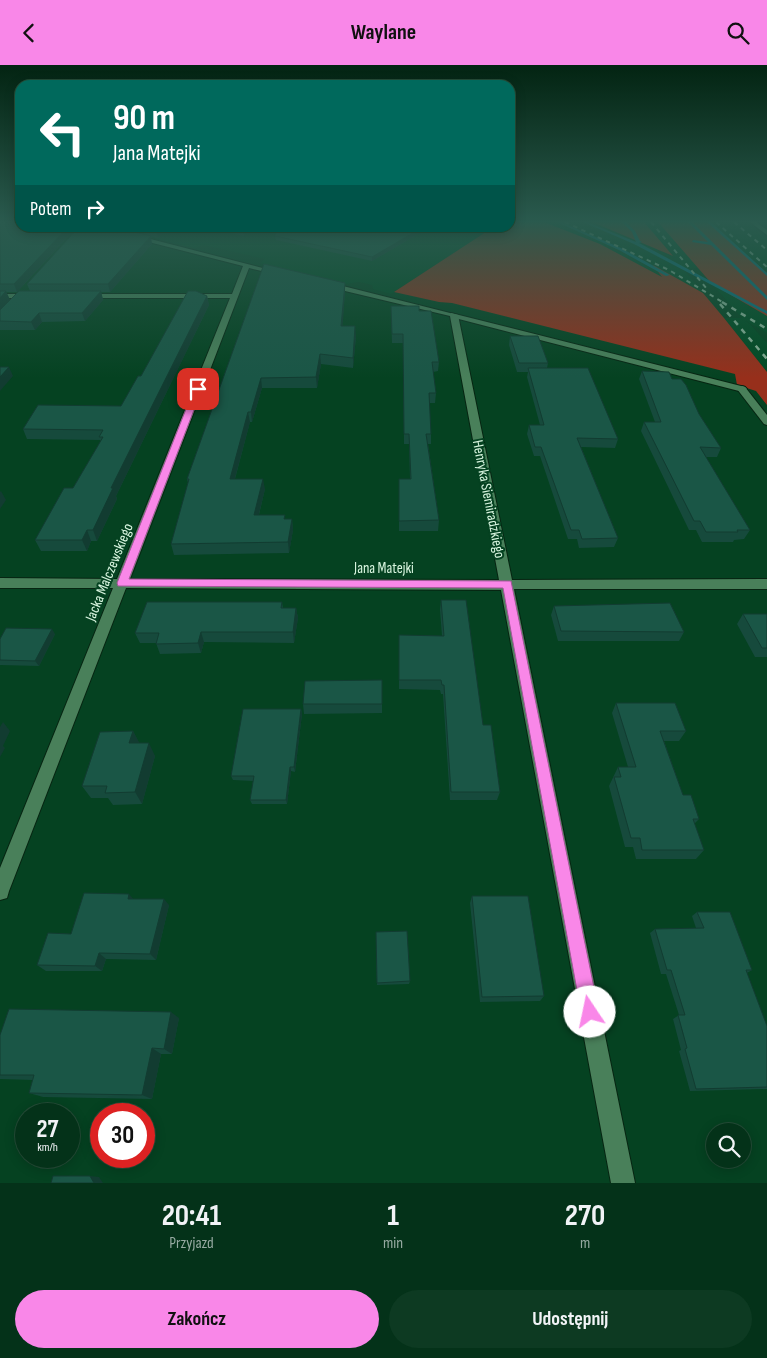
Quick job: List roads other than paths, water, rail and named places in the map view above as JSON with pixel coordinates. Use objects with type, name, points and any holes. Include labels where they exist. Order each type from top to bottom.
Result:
[{"type":"street","name":"Jacka Malczewskiego","points":[[0,891],[243,274]]},
{"type":"street","points":[[315,281],[742,389],[767,422]]},
{"type":"street","points":[[11,307],[28,289]]},
{"type":"street","points":[[0,296],[41,296]]},
{"type":"street","points":[[80,296],[234,297]]},
{"type":"street","name":"Henryka Siemiradzkiego","points":[[454,315],[623,1183]]},
{"type":"street","name":"Jana Matejki","points":[[0,583],[767,583]]},
{"type":"waterway","points":[[694,274],[767,313]]},
{"type":"waterway","points":[[742,274],[767,299]]},
{"type":"railway","points":[[676,274],[724,303]]},
{"type":"railway","points":[[695,274],[707,289]]},
{"type":"railway","points":[[722,302],[767,329]]},
{"type":"railway","points":[[720,304],[767,359]]}]
